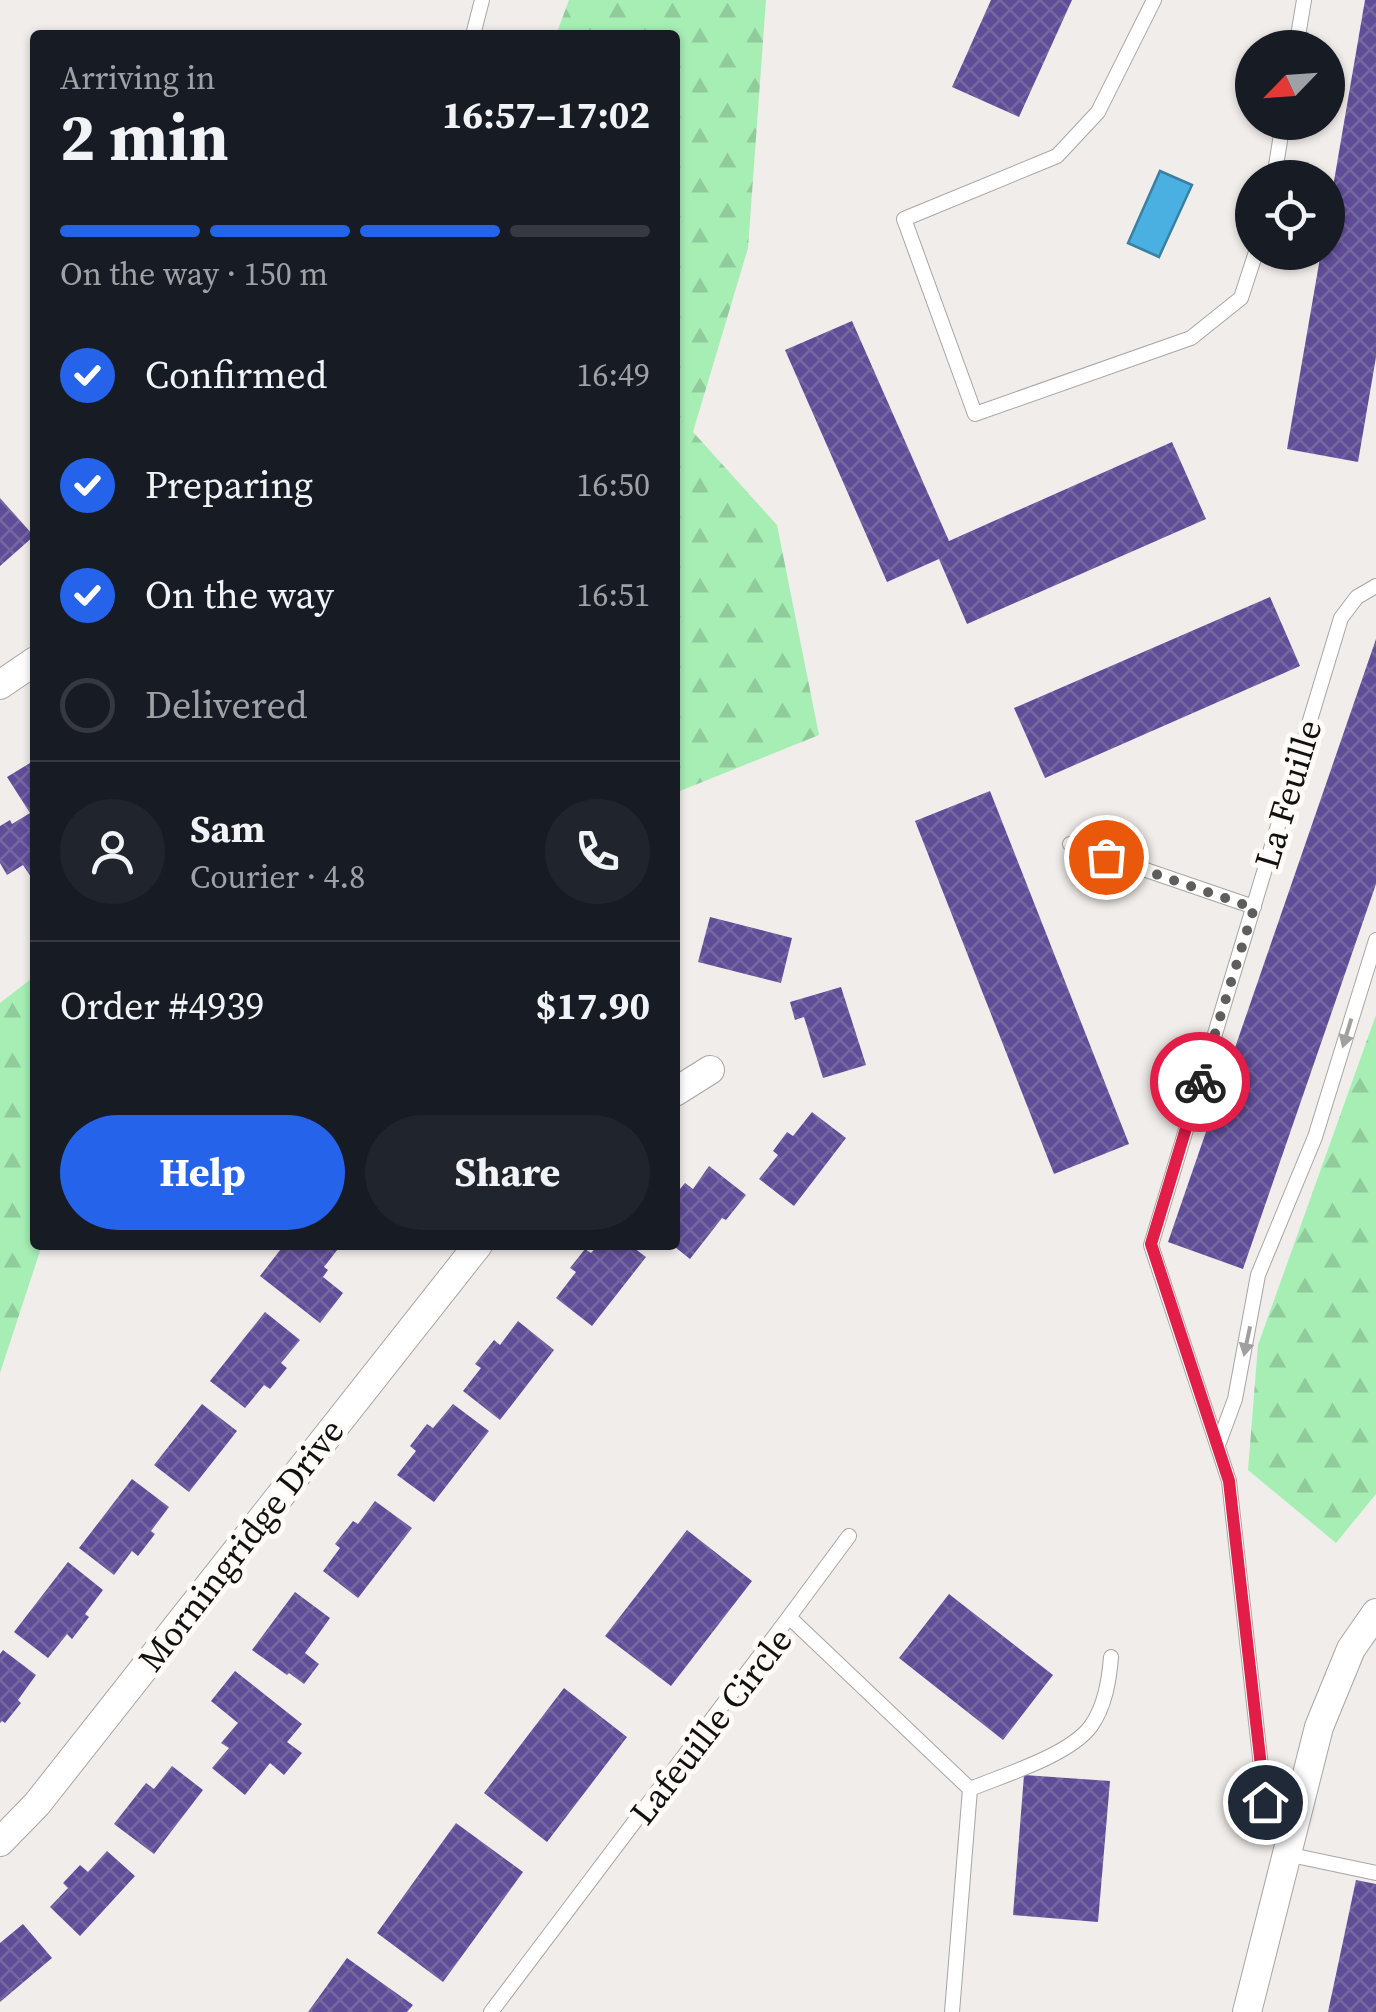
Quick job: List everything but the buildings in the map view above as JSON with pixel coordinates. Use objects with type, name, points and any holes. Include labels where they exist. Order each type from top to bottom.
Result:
[{"type":"street","points":[[0,685],[30,664]]},
{"type":"street","points":[[680,1089],[710,1070]]},
{"type":"street","name":"Morningridge Drive","points":[[0,1842],[37,1804],[474,1250]]},
{"type":"street","points":[[1247,2012],[1319,1727],[1351,1649],[1376,1613]]},
{"type":"lane","points":[[474,30],[482,0]]},
{"type":"lane","points":[[1154,0],[1098,112],[1057,156],[904,219],[975,414],[1191,338],[1241,298],[1250,270]]},
{"type":"lane","points":[[1299,30],[1304,0]]},
{"type":"lane","name":"La Feuille","points":[[1289,1844],[1265,1802],[1229,1481],[1151,1244],[1342,618],[1357,597],[1376,586]]},
{"type":"lane","points":[[1070,844],[1254,908]]},
{"type":"lane","points":[[1218,1445],[1235,1398],[1258,1276],[1316,1137],[1376,940]]},
{"type":"lane","points":[[789,1617],[849,1536]]},
{"type":"lane","name":"Lafeuille Circle","points":[[491,2012],[789,1617],[970,1789]]},
{"type":"lane","points":[[952,2012],[970,1789],[1078,1740],[1099,1712],[1111,1657]]},
{"type":"lane","points":[[1289,1844],[1376,1873]]},
{"type":"green space","points":[[569,0],[766,0],[748,248],[693,432],[777,525],[819,735],[680,791],[680,30],[558,30]]},
{"type":"green space","points":[[30,980],[30,1250],[40,1250],[0,1373],[0,1003]]},
{"type":"green space","points":[[1376,1015],[1376,1494],[1336,1543],[1248,1470],[1258,1345]]},
{"type":"water","points":[[1160,171],[1192,185],[1159,257],[1128,243]]},
{"type":"way so far","points":[[1106,857],[1254,908],[1200,1082]]},
{"type":"route","points":[[1200,1082],[1151,1244],[1229,1481],[1265,1802]]}]
